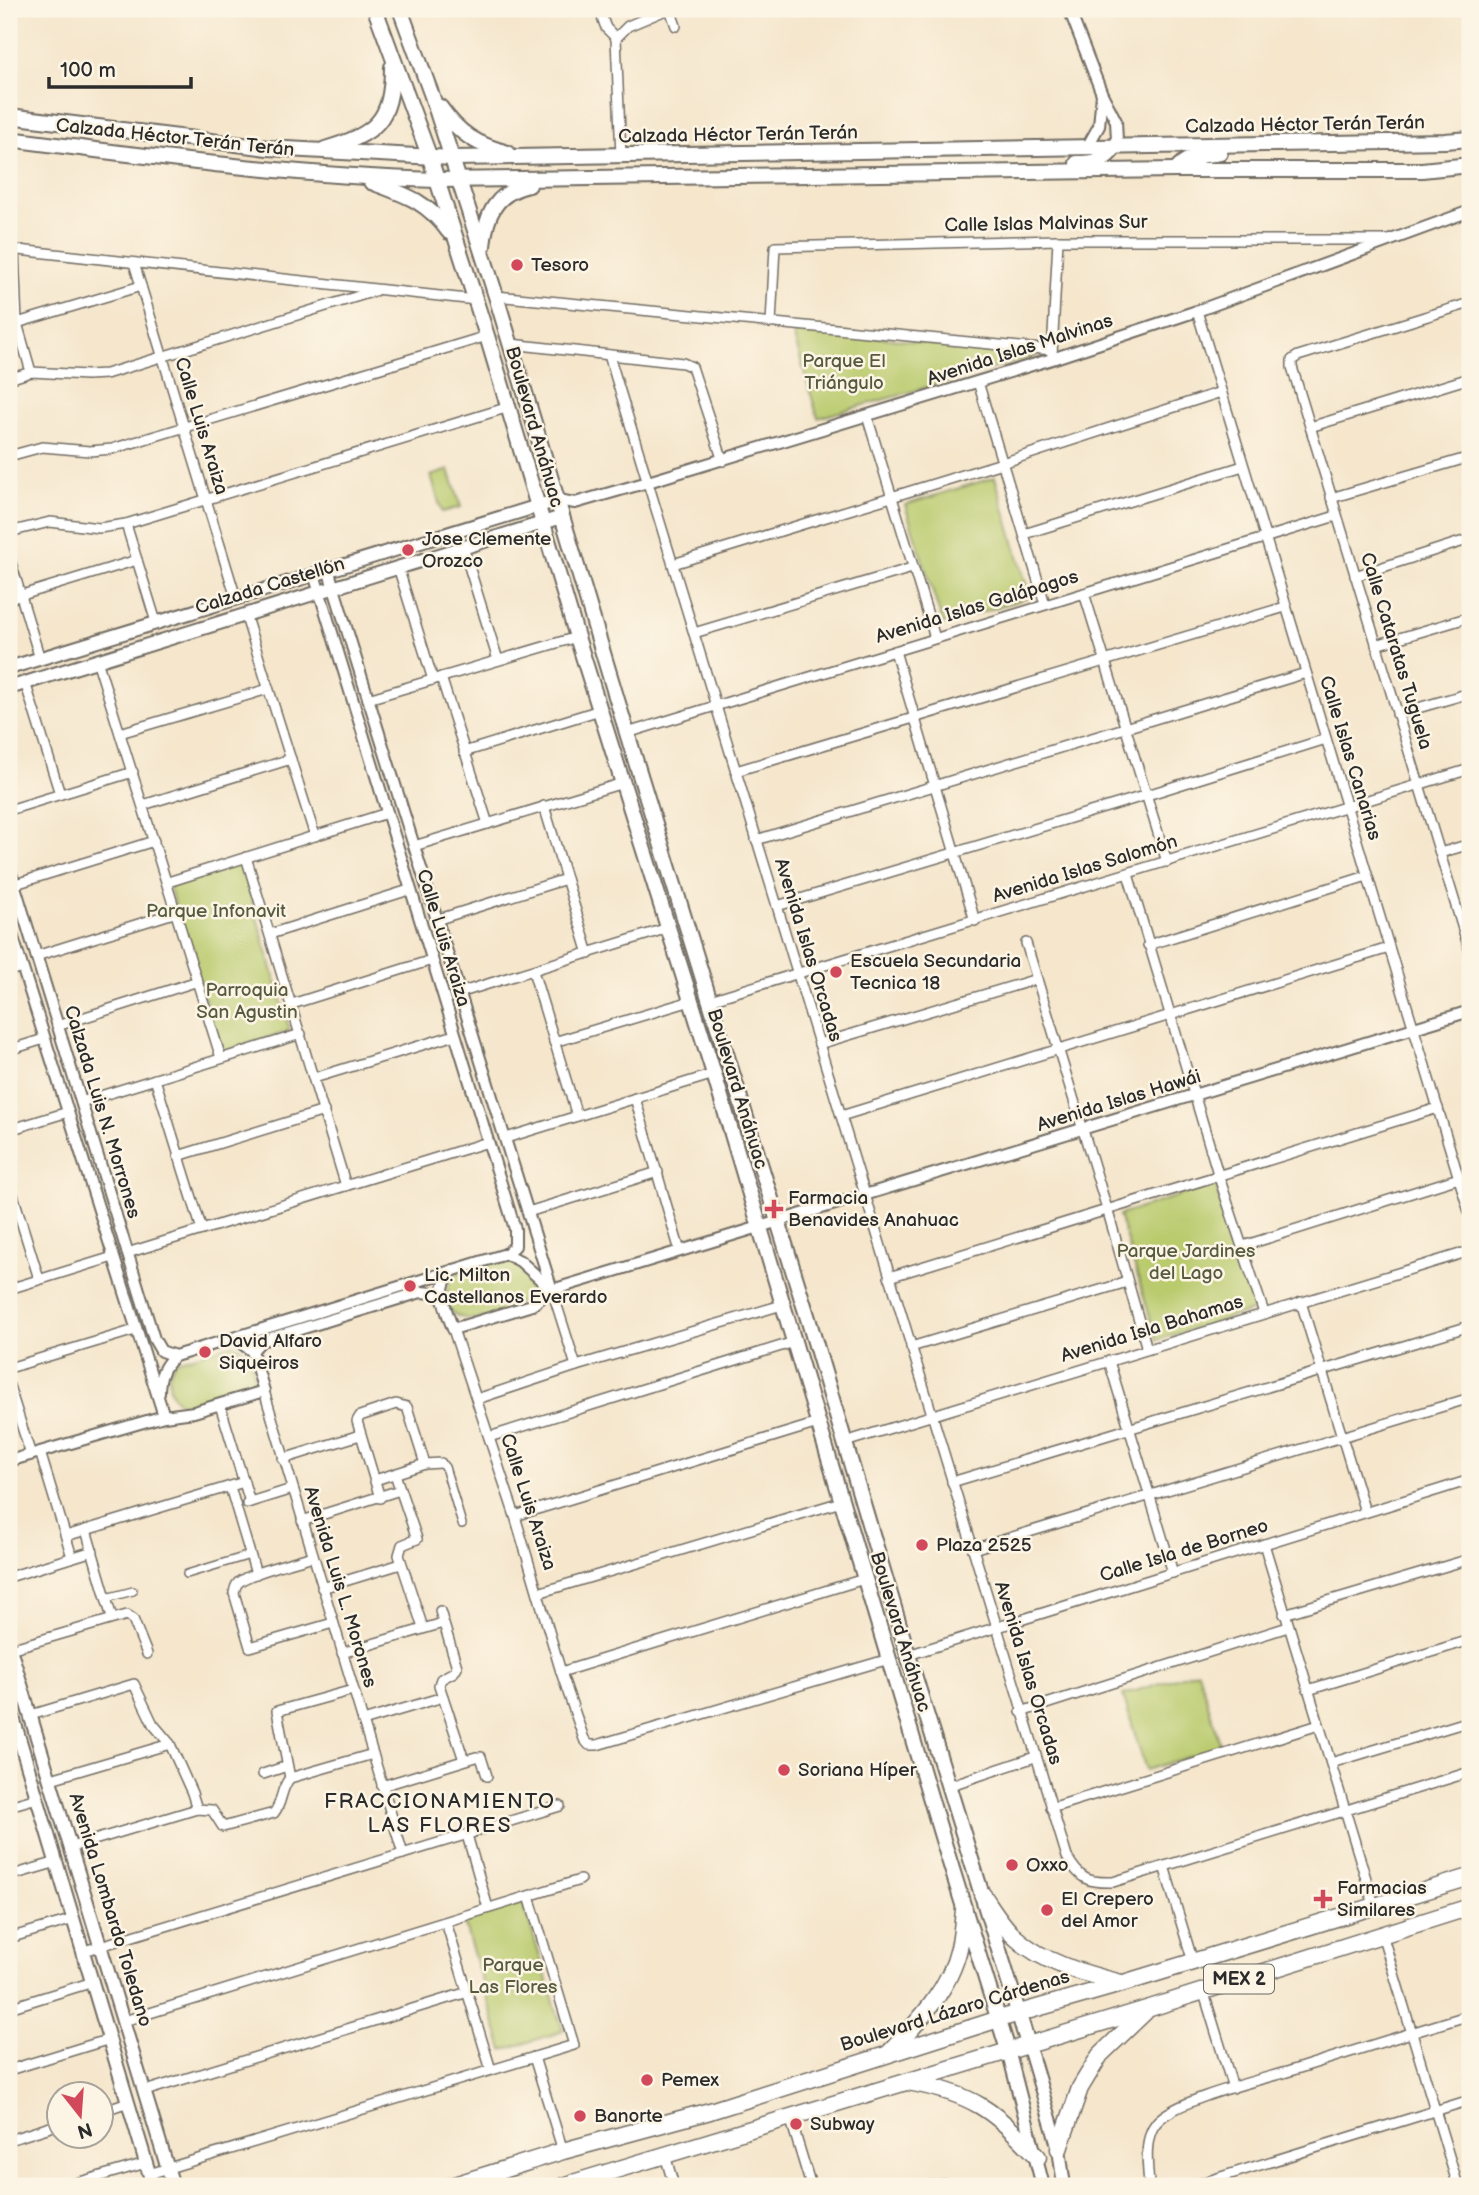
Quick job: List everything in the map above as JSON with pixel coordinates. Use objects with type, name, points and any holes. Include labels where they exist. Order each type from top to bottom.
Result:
[{"type":"highway","name":"Boulevard Lázaro Cárdenas","points":[[452,2186],[563,2151],[710,2110],[999,2019],[1470,1877]]},
{"type":"highway","points":[[982,1894],[1013,1936],[1026,1946],[1078,1972],[1124,1983]]},
{"type":"highway","name":"MEX 2","points":[[563,2186],[1150,2008],[1470,1907]]},
{"type":"highway","points":[[889,2053],[923,2015],[945,1984],[959,1949],[964,1909]]},
{"type":"highway","points":[[1059,2148],[1080,2088],[1100,2055],[1150,2008]]},
{"type":"highway","points":[[906,2081],[946,2089],[972,2100],[1006,2122],[1038,2157]]},
{"type":"highway","points":[[604,2141],[613,2171]]},
{"type":"main road","name":"Boulevard Anáhuac","points":[[375,9],[430,158],[487,336],[542,523],[714,1074],[888,1659],[999,2019],[1044,2186]]},
{"type":"main road","name":"Boulevard Anáhuac","points":[[400,9],[460,180],[511,344],[627,733],[1019,2013],[1059,2148],[1064,2186]]},
{"type":"main road","points":[[314,152],[355,140],[378,122],[392,94],[392,55]]},
{"type":"main road","points":[[432,96],[452,123],[472,141],[530,158]]},
{"type":"main road","name":"Calzada Héctor Terán Terán","points":[[9,116],[226,144],[314,152],[453,159],[1086,149],[1470,139]]},
{"type":"main road","points":[[9,124],[58,122]]},
{"type":"main road","name":"Calzada Héctor Terán Terán","points":[[9,139],[126,154],[357,177],[437,180],[1176,170],[1422,170],[1470,165]]},
{"type":"main road","points":[[126,154],[142,151],[214,158],[222,155],[226,144]]},
{"type":"main road","points":[[1176,170],[1182,161],[1190,158],[1255,145]]},
{"type":"main road","points":[[1035,172],[1056,164],[1098,161],[1114,148]]},
{"type":"main road","points":[[357,177],[420,202],[436,215],[457,244]]},
{"type":"main road","points":[[482,251],[491,213],[504,195],[517,188],[556,180]]},
{"type":"main road","name":"Calzada Castellón","points":[[9,668],[558,500]]},
{"type":"main road","name":"Calzada Castellón","points":[[9,688],[562,517]]},
{"type":"main road","name":"Avenida Lombardo Toledano","points":[[9,1647],[173,2186]]},
{"type":"main road","points":[[9,1697],[23,1692]]},
{"type":"main road","name":"Avenida Lombardo Toledano","points":[[9,1704],[13,1734],[57,1862],[149,2174]]},
{"type":"street","points":[[599,9],[606,28],[616,38],[621,156]]},
{"type":"street","points":[[616,38],[628,26],[669,9],[676,26]]},
{"type":"street","points":[[1069,9],[1102,94],[1116,121],[1117,140],[1114,148]]},
{"type":"street","points":[[1086,149],[1099,126],[1102,94]]},
{"type":"street","name":"Avenida Islas Malvinas","points":[[558,500],[575,503],[723,461],[978,382],[1052,355],[1197,311],[1470,211]]},
{"type":"street","points":[[496,296],[771,323],[1052,355],[1058,240]]},
{"type":"street","name":"Calle Islas Malvinas Sur","points":[[771,323],[775,247],[1058,240],[1394,240]]},
{"type":"street","points":[[31,372],[17,323],[11,250],[475,300]]},
{"type":"street","name":"Calle Luis Araiza","points":[[134,263],[236,598]]},
{"type":"street","points":[[17,323],[141,286]]},
{"type":"street","points":[[9,379],[31,372],[95,375],[381,289]]},
{"type":"street","name":"Calle Cataratas Tuguela","points":[[1470,303],[1292,360],[1336,516],[1440,853],[1466,923],[1470,952]]},
{"type":"street","name":"Calle Islas Canarias","points":[[1197,311],[1470,1215]]},
{"type":"street","points":[[9,456],[42,447],[104,451],[487,336]]},
{"type":"street","points":[[511,344],[683,363],[692,367],[723,461]]},
{"type":"street","name":"Avenida Islas Orcadas","points":[[609,355],[1067,1857],[1077,1874],[1088,1880],[1113,1882],[1164,1867]]},
{"type":"street","points":[[1310,427],[1470,378]]},
{"type":"street","points":[[978,382],[1045,604]]},
{"type":"street","points":[[673,564],[1002,463],[1221,392]]},
{"type":"street","points":[[9,533],[50,522],[99,528],[126,524],[509,407]]},
{"type":"street","points":[[867,416],[935,638]]},
{"type":"street","points":[[1331,498],[1470,457]]},
{"type":"street","points":[[1024,534],[1243,466]]},
{"type":"street","points":[[562,517],[575,503]]},
{"type":"street","name":"Avenida Islas Galápagos","points":[[627,733],[1336,516]]},
{"type":"street","points":[[126,524],[156,622]]},
{"type":"street","points":[[1355,576],[1470,539]]},
{"type":"street","points":[[463,547],[498,660]]},
{"type":"street","points":[[9,556],[40,659]]},
{"type":"street","points":[[9,599],[137,560]]},
{"type":"street","points":[[398,567],[488,824]]},
{"type":"street","points":[[694,633],[912,568]]},
{"type":"street","name":"Calle Luis Araiza","points":[[328,569],[576,1366]]},
{"type":"street","name":"Calle Luis Araiza","points":[[314,573],[514,1229],[515,1246],[506,1254]]},
{"type":"street","points":[[1084,593],[1167,862]]},
{"type":"street","points":[[736,771],[1285,607]]},
{"type":"street","points":[[245,614],[315,836]]},
{"type":"street","points":[[1376,645],[1470,617]]},
{"type":"street","points":[[368,699],[577,636]]},
{"type":"street","points":[[895,651],[975,921]]},
{"type":"street","points":[[97,660],[221,1058]]},
{"type":"street","points":[[756,840],[1306,673]]},
{"type":"street","points":[[25,682],[60,794]]},
{"type":"street","points":[[120,733],[268,689]]},
{"type":"street","points":[[1398,714],[1470,693]]},
{"type":"street","points":[[464,752],[600,710]]},
{"type":"street","points":[[366,741],[380,736]]},
{"type":"street","points":[[776,905],[956,853],[1326,739]]},
{"type":"street","points":[[143,805],[291,760]]},
{"type":"street","name":"Avenida Islas Salomón","points":[[710,1000],[1470,769]]},
{"type":"street","points":[[9,810],[133,772]]},
{"type":"street","points":[[414,846],[622,783]]},
{"type":"street","points":[[544,806],[590,954]]},
{"type":"street","points":[[168,882],[387,813]]},
{"type":"street","points":[[11,885],[154,841]]},
{"type":"street","points":[[1440,853],[1470,844]]},
{"type":"street","points":[[246,857],[346,1186]]},
{"type":"street","name":"Calzada Luis N. Morrones","points":[[9,867],[11,885],[36,956],[156,1344],[161,1351],[176,1356]]},
{"type":"street","points":[[1128,874],[1194,1097],[1264,1313]]},
{"type":"street","points":[[1148,944],[1367,876]]},
{"type":"street","points":[[436,920],[566,879]]},
{"type":"street","points":[[270,934],[410,890]]},
{"type":"street","points":[[36,956],[177,912]]},
{"type":"street","name":"Calzada Luis N. Morrones","points":[[9,925],[164,1416]]},
{"type":"street","points":[[459,993],[668,928]]},
{"type":"street","points":[[1026,943],[1147,1349]]},
{"type":"street","points":[[841,1116],[1390,948]]},
{"type":"street","points":[[292,1004],[432,960]]},
{"type":"street","points":[[9,971],[22,967]]},
{"type":"street","points":[[533,971],[577,1116]]},
{"type":"street","points":[[819,1044],[1037,979]]},
{"type":"street","points":[[57,1027],[198,981]]},
{"type":"street","points":[[554,1042],[691,1001]]},
{"type":"street","name":"Avenida Islas Hawái","points":[[453,1329],[532,1305],[552,1290],[1470,1011]]},
{"type":"street","points":[[81,1102],[301,1034]]},
{"type":"street","points":[[314,1077],[455,1035]]},
{"type":"street","points":[[9,1050],[44,1039]]},
{"type":"street","points":[[506,1138],[714,1074]]},
{"type":"street","points":[[155,1079],[202,1230]]},
{"type":"street","points":[[476,1102],[493,1097]]},
{"type":"street","points":[[635,1098],[680,1251]]},
{"type":"street","points":[[889,1277],[1108,1212],[1438,1108]]},
{"type":"street","points":[[178,1156],[324,1111]]},
{"type":"street","points":[[9,1129],[68,1112]]},
{"type":"street","points":[[127,1253],[488,1142]]},
{"type":"street","points":[[528,1212],[657,1172]]},
{"type":"street","points":[[1243,1247],[1459,1178]]},
{"type":"street","points":[[9,1182],[12,1207],[39,1279]]},
{"type":"street","points":[[106,1233],[120,1229]]},
{"type":"street","name":"Avenida Isla Bahamas","points":[[845,1442],[1470,1251]]},
{"type":"street","points":[[159,1402],[160,1378],[169,1361],[176,1356],[506,1254],[520,1261],[552,1290]]},
{"type":"street","points":[[9,1289],[113,1257]]},
{"type":"street","points":[[443,1300],[443,1284],[453,1270]]},
{"type":"street","points":[[911,1348],[1127,1282]]},
{"type":"street","points":[[234,1338],[252,1351],[261,1341],[421,1292],[433,1293],[443,1300]]},
{"type":"street","name":"Calle Luis Araiza","points":[[443,1300],[515,1516],[561,1672],[584,1739],[589,1745],[597,1745],[888,1659]]},
{"type":"street","points":[[1301,1301],[1365,1512]]},
{"type":"street","points":[[477,1399],[576,1366],[782,1305]]},
{"type":"street","points":[[952,1482],[1470,1326]]},
{"type":"street","points":[[9,1368],[135,1330]]},
{"type":"street","points":[[489,1437],[794,1342]]},
{"type":"street","name":"Avenida Luis L. Morones","points":[[252,1351],[403,1854]]},
{"type":"street","points":[[1108,1361],[1173,1573]]},
{"type":"street","points":[[9,1386],[72,1557]]},
{"type":"street","points":[[9,1461],[164,1416],[194,1412],[264,1391]]},
{"type":"street","points":[[973,1549],[1470,1398]]},
{"type":"street","points":[[380,1498],[356,1421],[360,1416],[396,1404],[404,1405],[408,1409],[425,1464]]},
{"type":"street","points":[[220,1405],[250,1502]]},
{"type":"street","points":[[515,1516],[818,1423]]},
{"type":"street","points":[[283,1459],[360,1435]]},
{"type":"street","points":[[375,1480],[425,1464],[441,1463],[445,1467],[462,1524]]},
{"type":"street","points":[[396,1474],[416,1539],[398,1552],[423,1628]]},
{"type":"street","name":"Calle Isla de Borneo","points":[[908,1655],[1470,1480]]},
{"type":"street","points":[[66,1536],[244,1482]]},
{"type":"street","points":[[230,1487],[256,1574]]},
{"type":"street","points":[[236,1506],[292,1489]]},
{"type":"street","points":[[302,1521],[400,1490]]},
{"type":"street","points":[[538,1593],[841,1502]]},
{"type":"street","points":[[86,1530],[112,1618]]},
{"type":"street","points":[[1264,1544],[1374,1905]]},
{"type":"street","points":[[9,1577],[93,1551]]},
{"type":"street","points":[[187,1574],[250,1555]]},
{"type":"street","points":[[313,1556],[256,1574],[236,1585],[234,1593],[250,1647],[333,1623]]},
{"type":"street","points":[[1284,1614],[1470,1559]]},
{"type":"street","points":[[322,1588],[401,1564]]},
{"type":"street","points":[[561,1672],[864,1579]]},
{"type":"street","points":[[106,1598],[134,1591]]},
{"type":"street","points":[[440,1611],[457,1662],[456,1670],[442,1679],[439,1685],[464,1760]]},
{"type":"street","points":[[9,1647],[127,1615],[133,1619],[147,1654]]},
{"type":"street","points":[[342,1653],[443,1623]]},
{"type":"street","points":[[1021,1712],[1288,1628]]},
{"type":"street","points":[[1308,1690],[1470,1640]]},
{"type":"street","points":[[31,1715],[134,1684],[153,1724],[170,1744],[197,1809]]},
{"type":"street","points":[[290,1778],[277,1711],[353,1690]]},
{"type":"street","points":[[363,1721],[443,1697]]},
{"type":"street","points":[[1331,1763],[1470,1721]]},
{"type":"street","points":[[1051,1808],[1319,1725]]},
{"type":"street","points":[[51,1780],[170,1744]]},
{"type":"street","points":[[71,1847],[197,1809],[212,1810],[223,1827],[274,1813],[280,1804],[284,1785],[290,1778],[373,1754]]},
{"type":"street","points":[[382,1786],[481,1757],[487,1776]]},
{"type":"street","points":[[948,1786],[1035,1757]]},
{"type":"street","points":[[263,1774],[287,1766]]},
{"type":"street","points":[[1193,1962],[1164,1867],[1470,1772]]},
{"type":"street","points":[[9,1807],[37,1798]]},
{"type":"street","points":[[84,1951],[560,1807]]},
{"type":"street","points":[[467,1835],[488,1909]]},
{"type":"street","points":[[9,1877],[57,1862]]},
{"type":"street","points":[[124,2021],[580,1880]]},
{"type":"street","points":[[66,2186],[149,2174],[574,2045],[530,1896]]},
{"type":"street","points":[[9,1938],[74,1919]]},
{"type":"street","points":[[446,1922],[491,2070]]},
{"type":"street","points":[[1382,1934],[1457,2186],[1470,2182]]},
{"type":"street","points":[[9,2008],[93,1982]]},
{"type":"street","points":[[1203,1990],[1233,2088]]},
{"type":"street","points":[[145,2091],[468,1992]]},
{"type":"street","points":[[1149,2186],[1147,2155],[1150,2135],[1156,2123],[1171,2111],[1233,2088],[1470,2015]]},
{"type":"street","points":[[9,2070],[110,2039]]},
{"type":"street","points":[[534,2057],[563,2151]]},
{"type":"street","points":[[1192,2186],[1470,2100]]},
{"type":"street","points":[[116,2106],[128,2102]]},
{"type":"street","points":[[790,2117],[811,2186]]},
{"type":"street","points":[[9,2140],[46,2128]]},
{"type":"street","points":[[665,2155],[674,2186]]},
{"type":"street","points":[[927,2186],[951,2186]]},
{"type":"green space","name":"Parque El Triángulo","points":[[791,327],[1038,356],[818,418]]},
{"type":"green space","points":[[449,470],[461,507],[442,512],[431,476]]},
{"type":"green space","points":[[995,477],[1030,597],[943,624],[905,505]]},
{"type":"green space","name":"Parque Infonavit","points":[[241,862],[290,1031],[222,1052],[169,886]]},
{"type":"green space","name":"Parque Jardines del Lago","points":[[1215,1184],[1254,1310],[1157,1340],[1119,1215]]},
{"type":"green space","points":[[506,1259],[523,1270],[530,1282],[527,1294],[516,1305],[483,1318],[466,1318],[453,1313],[447,1297],[448,1286],[454,1276]]},
{"type":"green space","points":[[233,1344],[244,1350],[251,1362],[253,1379],[244,1390],[214,1402],[192,1406],[173,1396],[169,1382],[176,1361]]},
{"type":"green space","points":[[1198,1671],[1221,1747],[1146,1770],[1123,1695]]},
{"type":"green space","name":"Parque Las Flores","points":[[523,1902],[563,2031],[503,2050],[463,1920]]},
{"type":"place","name":"Tesoro","points":[[517,265]]},
{"type":"place","name":"Jose Clemente Orozco","points":[[408,550]]},
{"type":"place","name":"Escuela Secundaria Tecnica 18","points":[[836,972]]},
{"type":"place","name":"Farmacia Benavides Anahuac","points":[[774,1209]]},
{"type":"place","name":"Lic. Milton Castellanos Everardo","points":[[410,1286]]},
{"type":"place","name":"David Alfaro Siqueiros","points":[[205,1352]]},
{"type":"place","name":"Plaza 2525","points":[[922,1545]]},
{"type":"place","name":"Soriana Híper","points":[[784,1770]]},
{"type":"place","name":"Oxxo","points":[[1012,1865]]},
{"type":"place","name":"Farmacias Similares","points":[[1323,1899]]},
{"type":"place","name":"El Crepero del Amor","points":[[1047,1910]]},
{"type":"place","name":"Pemex","points":[[647,2080]]},
{"type":"place","name":"Banorte","points":[[580,2116]]},
{"type":"place","name":"Subway","points":[[796,2124]]},
{"type":"district","name":"FRACCIONAMIENTO LAS FLORES","points":[[440,1813]]},
{"type":"park label","name":"Parroquia San Agustin","points":[[247,1001]]}]
